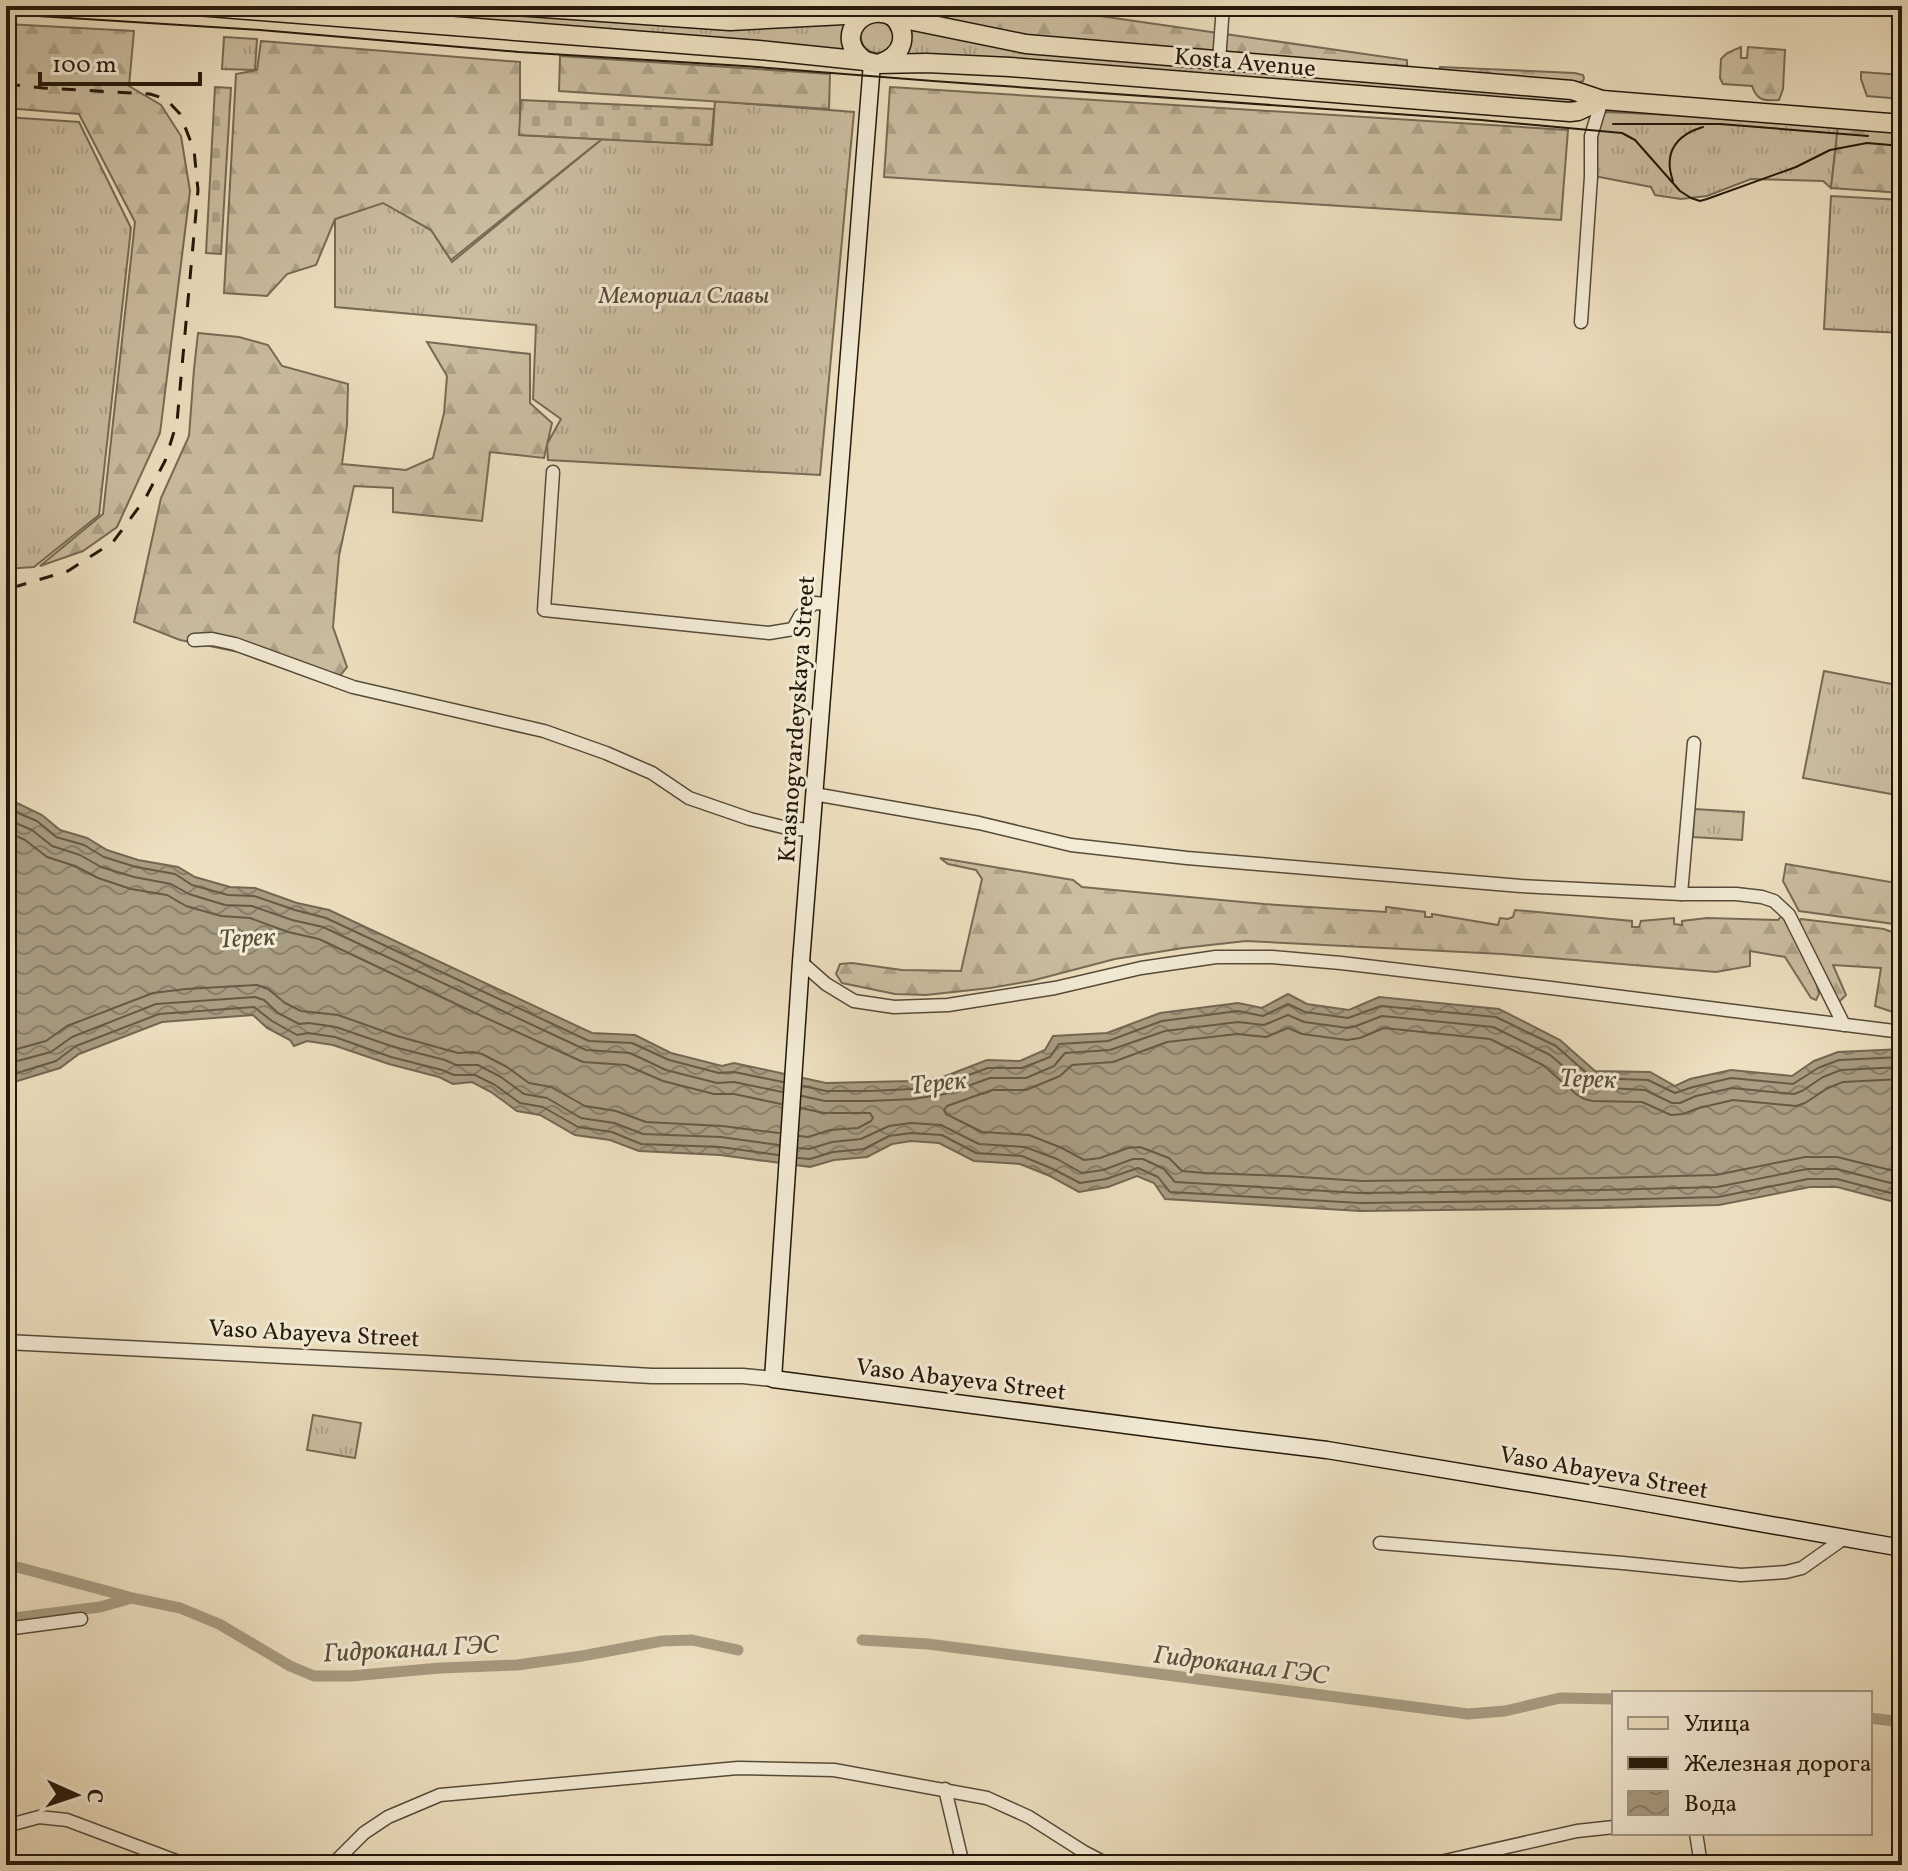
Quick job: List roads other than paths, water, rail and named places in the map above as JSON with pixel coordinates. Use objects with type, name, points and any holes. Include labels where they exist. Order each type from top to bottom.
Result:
[{"type":"main road","name":"Kosta Avenue","points":[[197,6],[759,50],[873,62],[1010,67],[1570,112],[1602,100]]},
{"type":"main road","name":"Kosta Avenue","points":[[515,6],[731,14],[867,10],[890,12],[1026,44],[1572,90],[1602,100],[1902,124]]},
{"type":"main road","points":[[867,10],[854,24],[850,38],[854,51],[873,62],[896,55],[903,40],[899,24],[890,12]]},
{"type":"main road","name":"Krasnogvardeyskaya Street","points":[[773,1379],[795,1038],[873,62]]},
{"type":"main road","name":"Vaso Abayeva Street","points":[[773,1379],[1327,1450],[1902,1548]]},
{"type":"street","points":[[1219,61],[1223,6]]},
{"type":"street","points":[[1581,322],[1591,136],[1602,100]]},
{"type":"street","points":[[553,472],[544,610],[769,633],[793,629],[800,616],[814,603],[828,604]]},
{"type":"street","points":[[194,640],[212,639],[235,644],[353,687],[544,731],[652,773],[689,798],[750,819],[812,830]]},
{"type":"street","points":[[1681,894],[1694,743]]},
{"type":"street","points":[[814,794],[979,823],[1071,845],[1173,857],[1521,886],[1762,897],[1774,901],[1789,915],[1844,1025]]},
{"type":"street","points":[[801,962],[826,984],[854,1001],[894,1007],[948,1005],[1216,957],[1272,957],[1461,977],[1902,1032]]},
{"type":"street","name":"Vaso Abayeva Street","points":[[6,1342],[652,1376],[773,1379]]},
{"type":"street","points":[[1380,1543],[1741,1575],[1802,1568],[1843,1539]]},
{"type":"street","points":[[6,1629],[81,1619]]},
{"type":"street","points":[[332,1865],[364,1833],[388,1817],[440,1795],[738,1768],[834,1770],[987,1798],[1029,1817],[1109,1865]]},
{"type":"street","points":[[945,1789],[963,1865]]},
{"type":"street","points":[[6,1826],[39,1817],[67,1820],[187,1865]]},
{"type":"street","points":[[1427,1865],[1577,1831],[1612,1827]]},
{"type":"street","points":[[1696,1835],[1701,1865]]},
{"type":"water","name":"Терек","points":[[6,800],[42,815],[60,830],[87,838],[107,850],[138,860],[178,867],[195,877],[230,887],[255,888],[297,903],[329,910],[592,1033],[635,1035],[671,1053],[722,1066],[734,1063],[826,1083],[912,1081],[943,1077],[987,1060],[1020,1061],[1045,1050],[1053,1036],[1107,1033],[1160,1013],[1238,1003],[1262,1008],[1288,994],[1307,1004],[1349,1010],[1379,997],[1499,1009],[1560,1040],[1595,1071],[1650,1072],[1675,1086],[1690,1079],[1731,1070],[1792,1076],[1814,1061],[1838,1052],[1902,1049],[1902,1204],[1837,1187],[1810,1187],[1719,1205],[1360,1211],[1165,1199],[1154,1183],[1137,1176],[1108,1187],[1079,1192],[1020,1164],[974,1161],[939,1143],[911,1141],[892,1144],[867,1157],[834,1160],[810,1167],[720,1155],[639,1151],[610,1140],[575,1135],[540,1115],[517,1111],[472,1082],[453,1084],[333,1045],[307,1041],[294,1046],[253,1015],[162,1022],[79,1054],[60,1068],[6,1082]]},
{"type":"waterway","points":[[6,1564],[129,1597]]},
{"type":"waterway","name":"Гидроканал ГЭС","points":[[6,1619],[100,1607],[132,1598],[180,1608],[219,1624],[290,1666],[314,1676],[517,1665],[662,1641],[692,1640],[738,1650]]},
{"type":"waterway","name":"Гидроканал ГЭС","points":[[862,1640],[928,1644],[1468,1714],[1505,1711],[1560,1698],[1612,1699]]},
{"type":"waterway","name":"Гидроканал ГЭС","points":[[1872,1718],[1902,1722]]},
{"type":"tram line","points":[[6,14],[260,30],[519,52],[1481,120],[1622,133],[1635,140],[1680,191],[1700,201],[1796,167],[1830,150],[1867,143],[1902,146]]},
{"type":"tram line","points":[[1613,124],[1720,124],[1868,136]]},
{"type":"tram line","points":[[1673,181],[1670,162],[1674,146],[1686,135],[1703,127]]},
{"type":"railway","points":[[6,84],[150,94],[166,99],[180,114],[194,150],[198,190],[177,422],[165,461],[145,499],[113,542],[68,571],[6,587]]},
{"type":"park label","name":"Мемориал Славы","points":[[684,295]]}]
